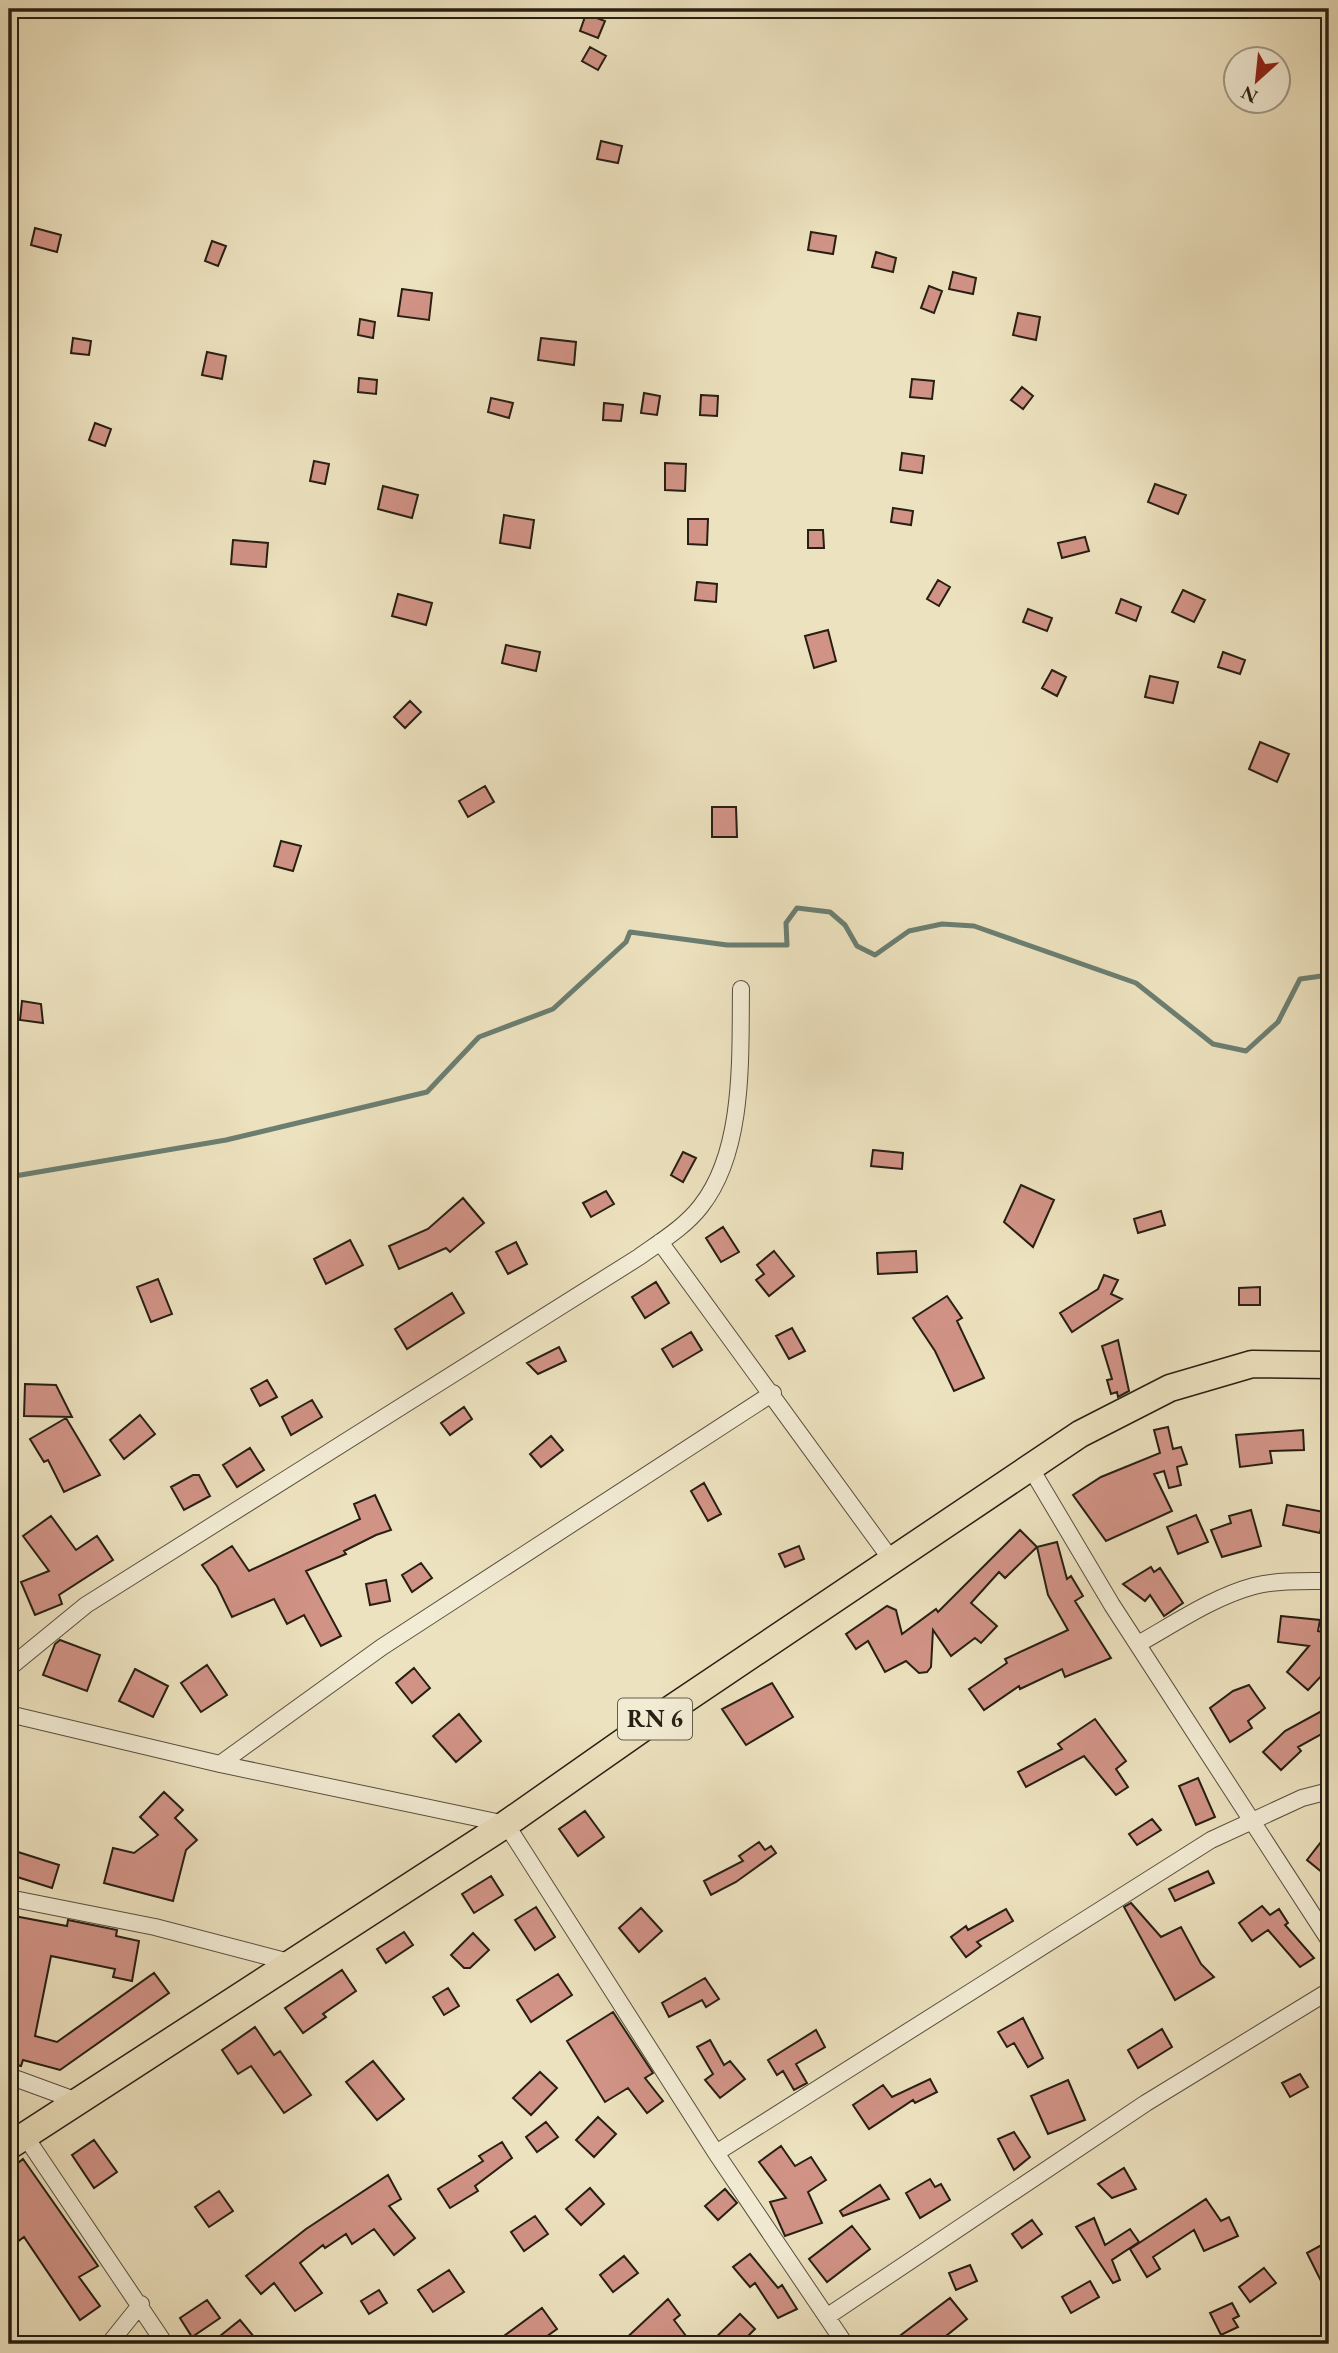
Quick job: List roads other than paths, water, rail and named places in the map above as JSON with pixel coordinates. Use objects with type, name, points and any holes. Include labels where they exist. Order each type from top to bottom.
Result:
[{"type":"main road","name":"RN 6","points":[[17,2141],[289,1962],[506,1824],[653,1721],[1080,1434],[1170,1388],[1252,1364],[1329,1365]]},
{"type":"street","points":[[9,1668],[86,1605],[660,1242],[699,1208],[713,1188],[726,1158],[740,1075],[741,989]]},
{"type":"street","points":[[660,1242],[773,1393],[893,1562]]},
{"type":"street","points":[[220,1764],[382,1647],[773,1393]]},
{"type":"street","points":[[1030,1467],[1138,1644],[1329,1940]]},
{"type":"street","points":[[1138,1644],[1204,1608],[1254,1587],[1296,1581],[1329,1581]]},
{"type":"street","points":[[9,1714],[220,1764],[506,1824],[716,2153],[845,2344]]},
{"type":"street","points":[[716,2153],[1211,1840],[1302,1798],[1329,1791]]},
{"type":"street","points":[[9,1898],[155,1927],[289,1962]]},
{"type":"street","points":[[828,2316],[1146,2103],[1329,1991]]},
{"type":"street","points":[[9,2076],[80,2102]]},
{"type":"street","points":[[17,2141],[141,2304],[165,2344]]},
{"type":"street","points":[[109,2344],[141,2304]]},
{"type":"waterway","points":[[9,1177],[226,1140],[427,1092],[479,1037],[553,1009],[626,942],[630,932],[727,945],[787,945],[786,923],[797,908],[830,912],[845,925],[857,946],[875,955],[909,931],[942,924],[974,926],[1136,983],[1213,1044],[1246,1051],[1278,1022],[1300,979],[1329,975]]}]
